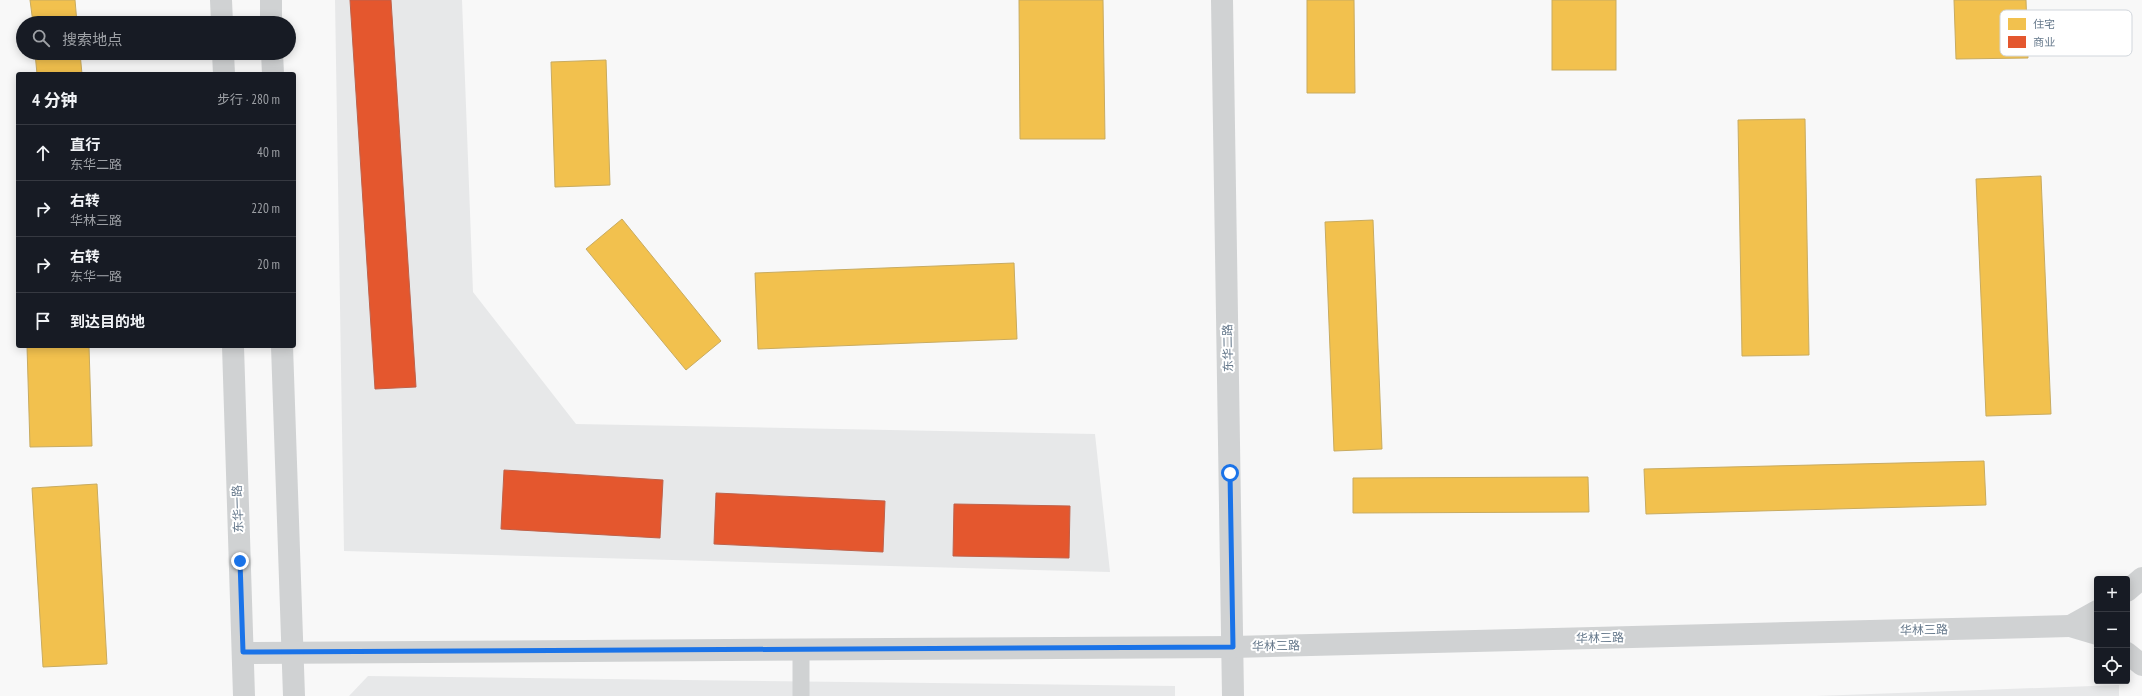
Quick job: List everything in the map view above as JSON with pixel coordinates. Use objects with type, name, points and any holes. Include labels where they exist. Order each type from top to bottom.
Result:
[{"type":"street","points":[[221,0],[222,16]]},
{"type":"street","points":[[270,0],[271,16]]},
{"type":"street","name":"东华二路","points":[[1222,0],[1233,696]]},
{"type":"street","points":[[223,60],[224,72]]},
{"type":"street","points":[[272,60],[273,72]]},
{"type":"street","name":"东华一路","points":[[233,348],[244,696]]},
{"type":"street","points":[[282,348],[294,696]]},
{"type":"street","points":[[2130,588],[2142,578]]},
{"type":"street","points":[[2070,626],[2095,612]]},
{"type":"street","points":[[2070,626],[2094,633]]},
{"type":"street","name":"华林三路","points":[[243,652],[1233,647],[2070,626]]},
{"type":"street","points":[[2130,656],[2142,666]]},
{"type":"lane","points":[[801,649],[802,696]]},
{"type":"shaded area","points":[[335,0],[462,0],[473,292],[576,424],[1095,434],[1110,572],[344,551]]},
{"type":"shaded area","points":[[368,676],[1175,686],[1175,696],[349,696]]},
{"type":"shaded area","points":[[2119,685],[2119,696],[1816,696]]},
{"type":"building: 住宅","points":[[30,0],[75,0],[76,16],[32,16]]},
{"type":"building: 住宅","points":[[1019,0],[1103,0],[1105,139],[1020,139]]},
{"type":"building: 住宅","points":[[1307,0],[1354,0],[1355,93],[1307,93]]},
{"type":"building: 住宅","points":[[1552,0],[1616,0],[1616,70],[1552,70]]},
{"type":"building: 住宅","points":[[1954,0],[2026,0],[2026,10],[2000,10],[2000,56],[2028,56],[2028,58],[1956,59]]},
{"type":"building: 住宅","points":[[36,60],[81,60],[82,72],[37,72]]},
{"type":"building: 住宅","points":[[606,60],[610,185],[555,187],[551,62]]},
{"type":"building: 住宅","points":[[1805,119],[1809,355],[1742,356],[1738,120]]},
{"type":"building: 住宅","points":[[2041,176],[2051,414],[1986,416],[1976,179]]},
{"type":"building: 住宅","points":[[622,219],[721,341],[686,370],[586,249]]},
{"type":"building: 住宅","points":[[1373,220],[1382,449],[1334,451],[1325,222]]},
{"type":"building: 住宅","points":[[1014,263],[1017,339],[758,349],[755,273]]},
{"type":"building: 住宅","points":[[27,348],[89,348],[92,446],[30,447]]},
{"type":"building: 住宅","points":[[1984,461],[1986,505],[1646,514],[1644,469]]},
{"type":"building: 住宅","points":[[1588,477],[1589,512],[1353,513],[1353,478]]},
{"type":"building: 住宅","points":[[97,484],[107,664],[43,667],[32,488]]},
{"type":"building: 商业","points":[[350,0],[391,0],[416,387],[375,389]]},
{"type":"building: 商业","points":[[504,470],[663,480],[660,538],[501,529]]},
{"type":"building: 商业","points":[[716,493],[885,501],[883,552],[714,544]]},
{"type":"building: 商业","points":[[954,504],[1070,506],[1069,558],[953,556]]},
{"type":"route","points":[[240,561],[243,652],[1233,647],[1230,473]]}]
